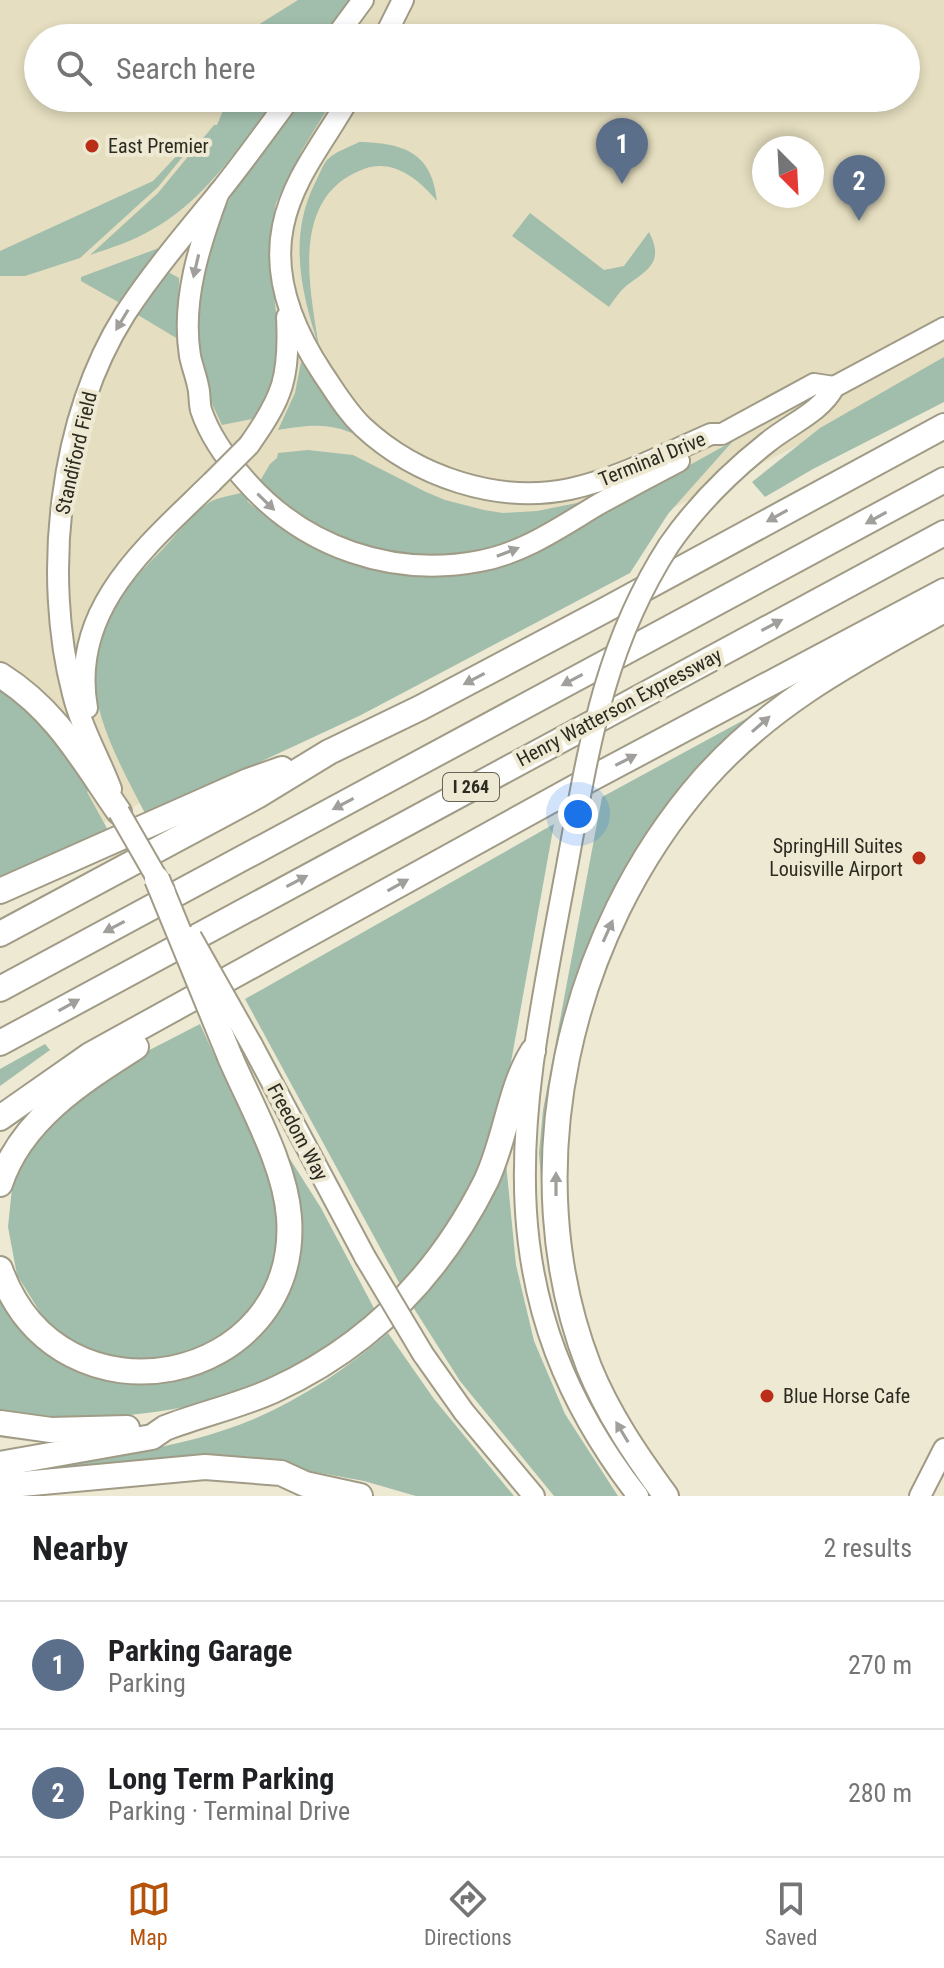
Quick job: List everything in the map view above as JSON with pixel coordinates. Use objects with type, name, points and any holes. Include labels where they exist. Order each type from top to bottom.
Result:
[{"type":"highway","points":[[0,934],[257,796],[329,752],[420,708],[605,610],[944,426]]},
{"type":"highway","name":"I 264","points":[[0,989],[944,480]]},
{"type":"highway","name":"Henry Watterson Expressway","points":[[0,1043],[944,533]]},
{"type":"highway","points":[[0,1118],[90,1055],[581,784],[944,591]]},
{"type":"highway","points":[[666,1496],[623,1436],[595,1379],[578,1335],[563,1270],[556,1211],[559,1107],[582,1001],[594,963],[624,895],[658,840],[705,779],[786,703],[827,675],[944,610]]},
{"type":"highway","points":[[0,675],[28,693],[50,714],[119,812]]},
{"type":"highway","points":[[0,891],[248,781],[329,752]]},
{"type":"highway","points":[[0,1269],[16,1303],[43,1336],[58,1348],[94,1366],[138,1373],[177,1368],[218,1352],[248,1329],[279,1280],[289,1220],[282,1180],[157,879]]},
{"type":"highway","points":[[0,1184],[18,1144],[33,1125],[96,1072],[183,1019],[208,992]]},
{"type":"highway","points":[[0,1099],[36,1075],[154,1021]]},
{"type":"highway","points":[[0,1464],[152,1437],[165,1428],[248,1400],[299,1377],[348,1347],[401,1304],[454,1238],[487,1179],[507,1125],[521,1070],[533,1051]]},
{"type":"highway","points":[[0,1423],[51,1430],[110,1430],[150,1425],[165,1428]]},
{"type":"highway","points":[[0,1486],[205,1467],[281,1473],[305,1484]]},
{"type":"highway","points":[[80,1496],[188,1484],[305,1484],[360,1496]]},
{"type":"main road","points":[[346,24],[363,0]]},
{"type":"main road","points":[[391,24],[403,0]]},
{"type":"main road","name":"Standiford Field","points":[[95,748],[80,719],[73,694],[56,585],[59,527],[72,454],[94,379],[119,325],[180,237],[219,192],[279,112]]},
{"type":"main road","name":"Terminal Drive","points":[[340,112],[294,188],[282,230],[285,289],[293,321],[304,345],[344,406],[385,445],[420,466],[458,482],[513,492],[570,489],[609,479],[711,434],[722,434],[814,384],[834,387]]},
{"type":"main road","points":[[219,192],[195,265],[191,294],[190,356],[200,407],[226,458],[265,503],[316,538],[340,549],[401,564],[451,565],[491,559],[541,539],[715,441],[722,434]]},
{"type":"main road","points":[[95,748],[84,673],[95,620],[125,573],[249,445],[276,406],[288,348],[285,289]]},
{"type":"main road","name":"Terminal Drive","points":[[638,1496],[609,1457],[579,1407],[557,1357],[540,1302],[528,1246],[524,1191],[525,1134],[533,1051],[604,683],[639,596],[669,545],[721,484],[768,441],[827,401],[834,387],[944,328]]},
{"type":"main road","name":"Freedom Way","points":[[95,748],[119,812],[252,1045],[365,1257],[423,1354],[464,1412],[534,1496]]},
{"type":"main road","points":[[920,1496],[944,1449]]},
{"type":"shaded area","points":[[0,0],[944,0],[944,372],[633,528],[0,881]]},
{"type":"green space","points":[[298,0],[349,0],[332,24],[260,24]]},
{"type":"green space","points":[[222,112],[265,112],[221,170],[190,202],[145,233],[90,255],[158,193],[217,125]]},
{"type":"green space","points":[[293,112],[325,112],[302,150],[276,203],[271,231],[272,277],[281,357],[271,396],[252,419],[222,425],[207,391],[200,363],[196,316],[198,292],[209,245],[218,223],[235,189]]},
{"type":"green space","points":[[359,142],[389,145],[413,154],[429,171],[437,201],[414,179],[386,166],[364,169],[340,182],[324,199],[310,245],[309,271],[319,347],[307,306],[300,265],[302,224],[307,203],[325,162]]},
{"type":"green space","points":[[193,144],[158,187],[80,258],[25,276],[0,276],[0,251],[153,181],[185,147]]},
{"type":"green space","points":[[530,213],[604,270],[624,266],[649,232],[654,258],[647,270],[623,288],[609,307],[512,236]]},
{"type":"green space","points":[[159,248],[120,303],[81,281],[81,277]]},
{"type":"green space","points":[[168,272],[179,278],[178,339],[138,315]]},
{"type":"green space","points":[[944,357],[944,402],[765,497],[752,482],[820,428]]},
{"type":"green space","points":[[301,362],[329,402],[359,436],[338,428],[319,426],[278,430],[295,393]]},
{"type":"green space","points":[[733,441],[668,514],[630,573],[361,715],[146,815],[126,777],[100,711],[95,680],[97,650],[107,620],[127,588],[210,502],[245,492],[250,498],[247,501],[284,527],[428,573],[591,520]]},
{"type":"green space","points":[[308,450],[353,455],[445,500],[484,510],[503,513],[537,511],[597,499],[515,541],[482,552],[413,556],[378,550],[314,524],[285,504],[260,481],[278,453]]},
{"type":"green space","points":[[0,685],[41,713],[89,790],[87,792],[109,832],[0,882]]},
{"type":"green space","points":[[764,709],[600,934],[547,1193],[542,1194],[539,1153],[543,1110],[602,797]]},
{"type":"green space","points":[[554,824],[500,1123],[463,1208],[402,1288],[245,999]]},
{"type":"green space","points":[[200,1024],[277,1192],[278,1256],[252,1310],[220,1339],[178,1358],[133,1361],[85,1348],[70,1340],[43,1317],[17,1275],[8,1227],[12,1188],[27,1154],[67,1108],[136,1057]]},
{"type":"green space","points":[[45,1044],[50,1050],[0,1086],[0,1069]]},
{"type":"green space","points":[[290,1159],[321,1208],[376,1312],[328,1349],[290,1370],[251,1388],[211,1401],[128,1415],[43,1416],[0,1411],[0,1288],[109,1375],[122,1381],[171,1380],[208,1370],[239,1353],[265,1329],[284,1300],[296,1267],[301,1232]]},
{"type":"green space","points":[[506,1163],[516,1265],[534,1341],[565,1414],[618,1496],[554,1496],[460,1381],[413,1307],[434,1283]]},
{"type":"green space","points":[[388,1333],[434,1399],[514,1496],[416,1496],[364,1481],[276,1465],[13,1473],[166,1446],[226,1430],[308,1391]]},
{"type":"place","name":"East Premier","points":[[92,146]]},
{"type":"place","name":"Parking Garage","points":[[622,184]]},
{"type":"place","name":"Long Term Parking","points":[[859,221]]},
{"type":"place","name":"SpringHill Suites Louisville Airport","points":[[919,858]]},
{"type":"place","name":"Blue Horse Cafe","points":[[767,1396]]}]
